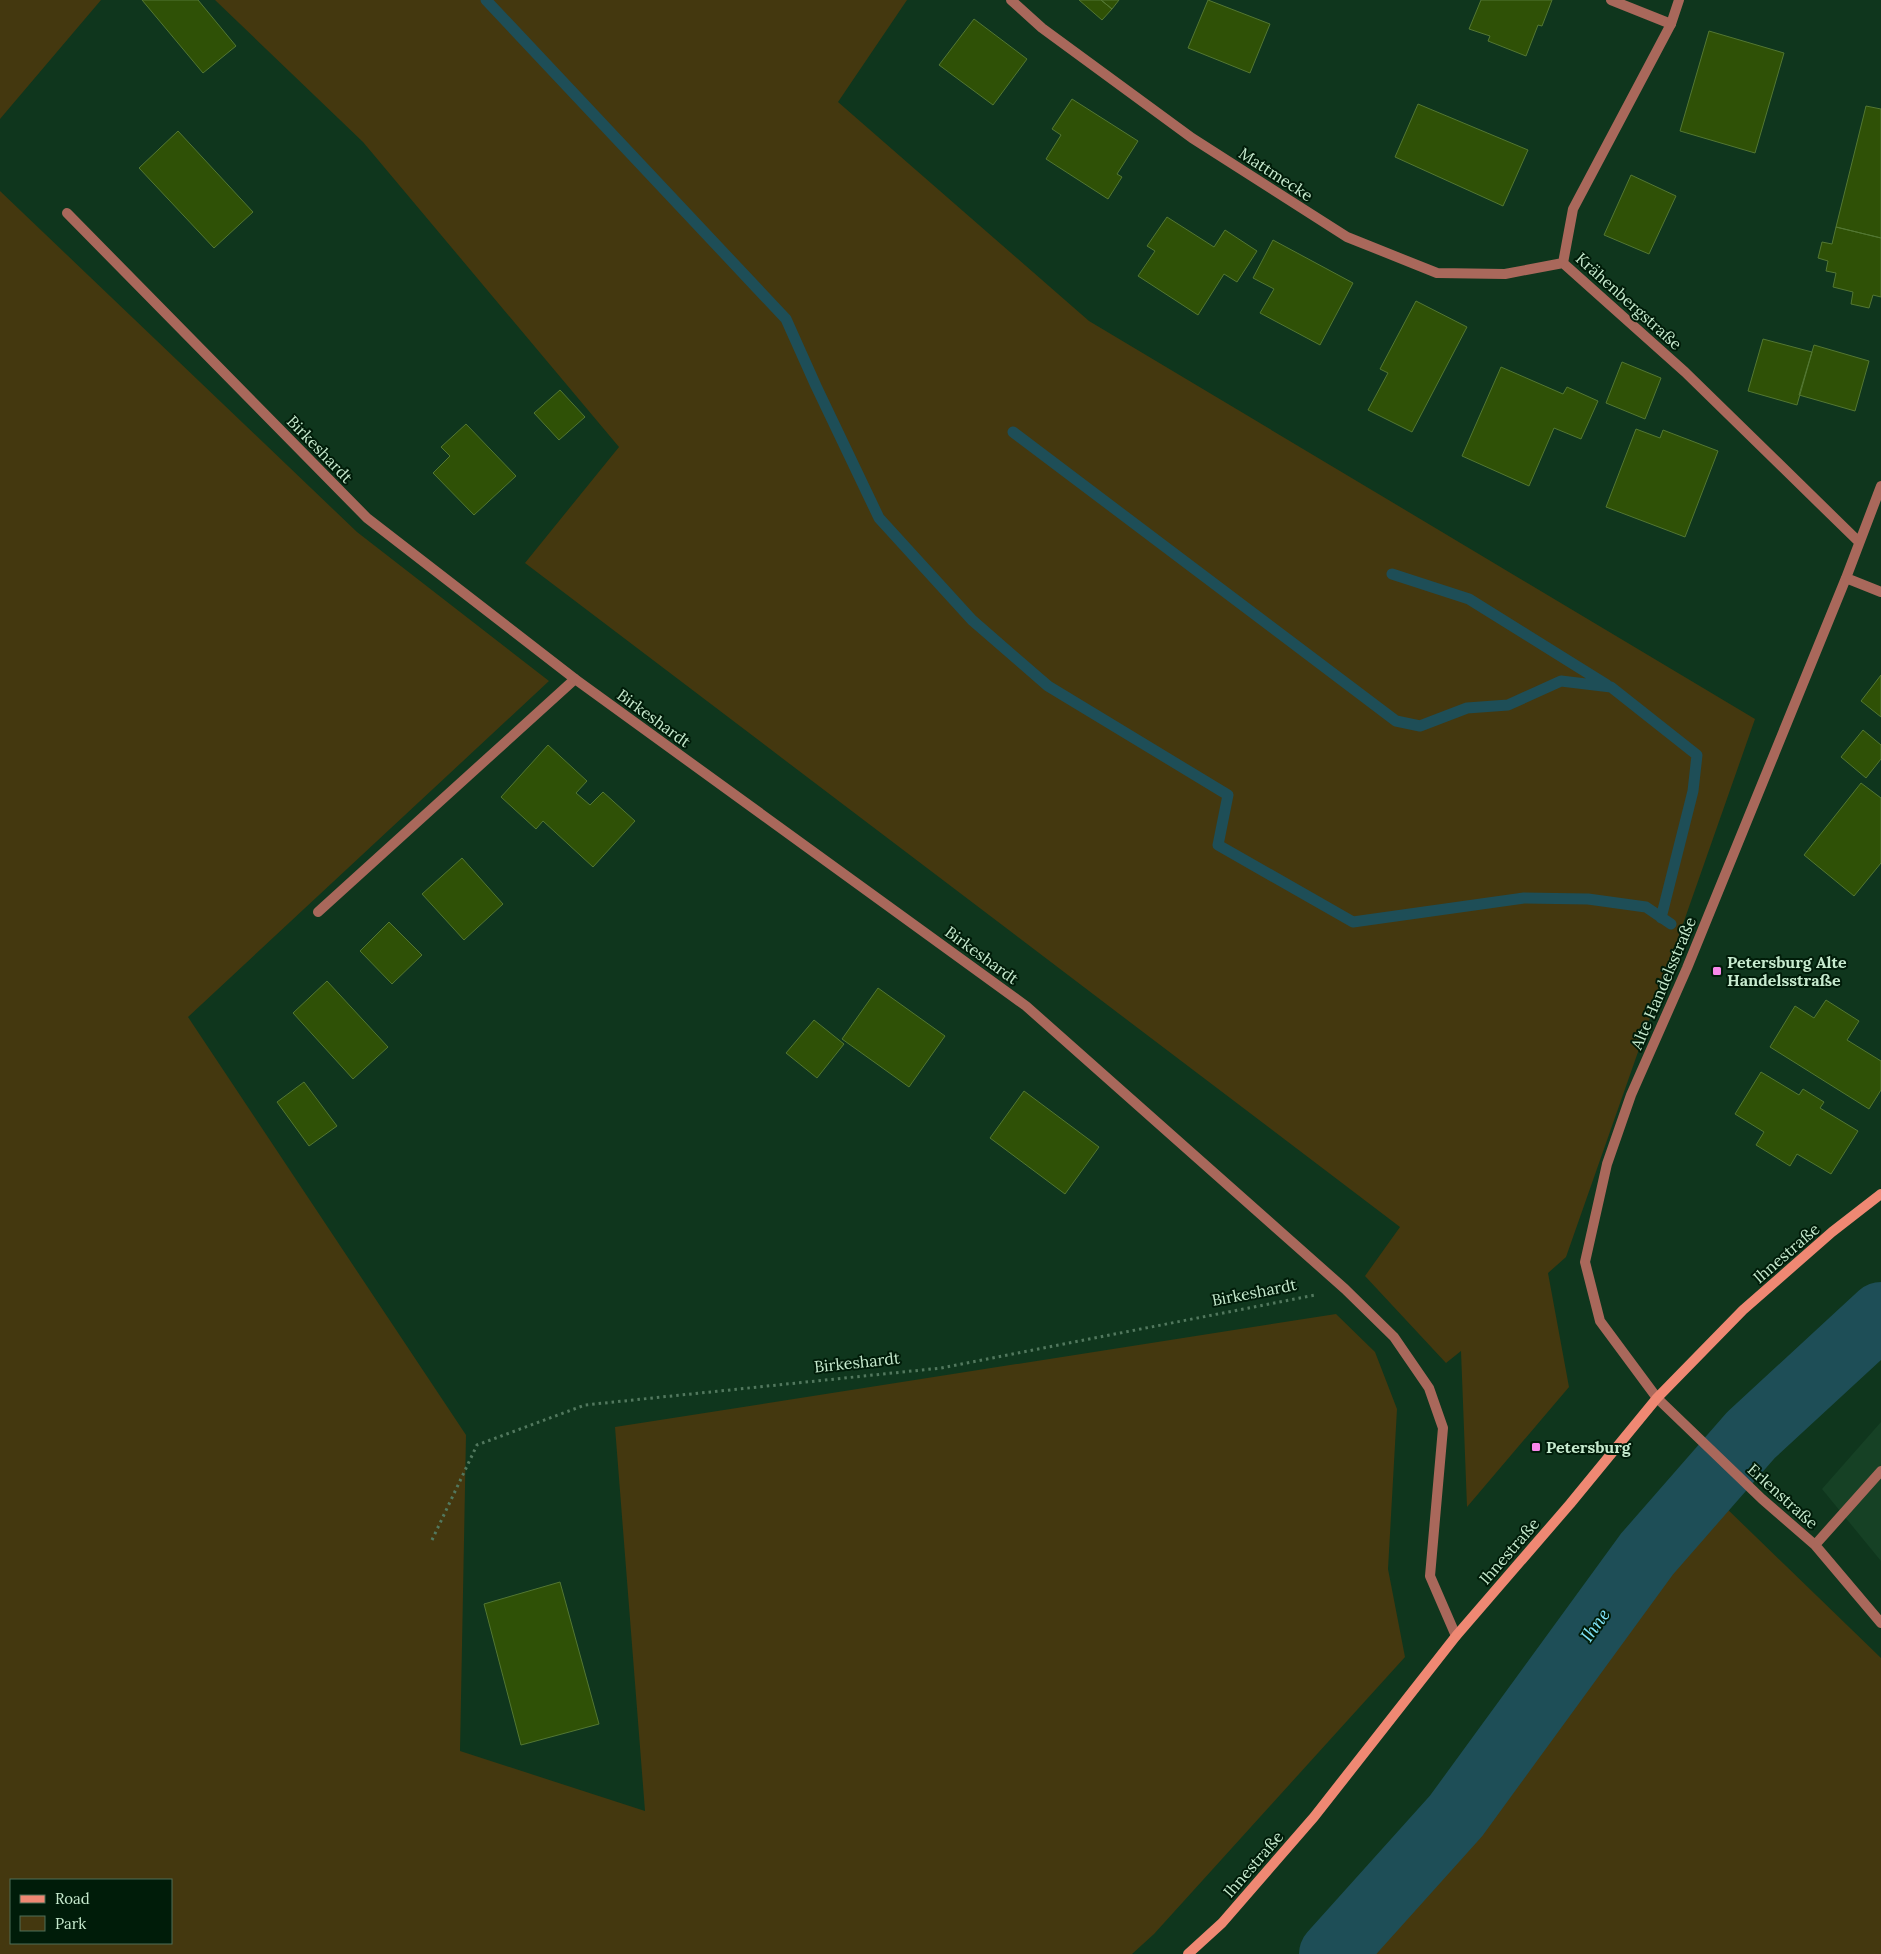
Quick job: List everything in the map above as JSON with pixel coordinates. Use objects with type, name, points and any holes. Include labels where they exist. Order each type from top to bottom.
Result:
[{"type":"main road","name":"Ihnestraße","points":[[1188,1954],[1222,1923],[1314,1817],[1456,1636],[1570,1504],[1657,1398],[1743,1310],[1832,1232],[1881,1194]]},
{"type":"street","name":"Mattmecke","points":[[1011,0],[1042,28],[1192,138],[1346,237],[1437,273],[1505,274],[1563,263]]},
{"type":"street","points":[[1611,0],[1671,24]]},
{"type":"street","name":"Krähenbergstraße","points":[[1679,0],[1671,24],[1573,209],[1563,263],[1685,372],[1859,542]]},
{"type":"street","name":"Birkeshardt","points":[[67,213],[366,518],[574,679],[1026,1006],[1345,1289],[1399,1344],[1429,1388],[1443,1428],[1430,1576],[1456,1636]]},
{"type":"street","name":"Alte Handelsstraße","points":[[1657,1398],[1600,1321],[1585,1262],[1607,1164],[1631,1095],[1687,968],[1846,578],[1881,486]]},
{"type":"street","points":[[1846,578],[1881,592]]},
{"type":"street","points":[[318,912],[574,679]]},
{"type":"street","name":"Erlenstraße","points":[[1657,1398],[1762,1499],[1815,1545],[1881,1623]]},
{"type":"street","points":[[1815,1545],[1881,1471]]},
{"type":"path","name":"Birkeshardt","points":[[432,1540],[478,1445],[585,1404],[940,1368],[1345,1289]]},
{"type":"shaded area","points":[[1881,1422],[1881,1561],[1822,1489]]},
{"type":"green space","points":[[0,0],[101,0],[0,119]]},
{"type":"green space","points":[[215,0],[907,0],[838,102],[1089,321],[1755,719],[1566,1257],[1548,1273],[1569,1387],[1467,1507],[1461,1351],[1446,1363],[1365,1276],[1400,1227],[525,563],[619,447],[363,142]]},
{"type":"green space","points":[[0,191],[357,532],[549,681],[188,1017],[466,1435],[460,1751],[645,1811],[615,1427],[1336,1314],[1375,1352],[1397,1409],[1388,1569],[1405,1657],[1154,1934],[1132,1954],[0,1954]]},
{"type":"green space","points":[[1722,1504],[1881,1658],[1881,1954],[1364,1954],[1384,1934]]},
{"type":"building","points":[[142,0],[198,0],[236,46],[203,73]]},
{"type":"building","points":[[1079,0],[1101,0],[1112,9],[1102,20]]},
{"type":"building","points":[[1101,0],[1119,0],[1112,9]]},
{"type":"building","points":[[1208,0],[1270,24],[1250,73],[1188,48]]},
{"type":"building","points":[[1481,0],[1552,0],[1542,26],[1538,25],[1526,56],[1488,41],[1490,36],[1469,29]]},
{"type":"building","points":[[974,19],[1027,59],[993,105],[939,65]]},
{"type":"building","points":[[1709,31],[1784,53],[1755,153],[1680,131]]},
{"type":"building","points":[[1072,99],[1138,141],[1117,174],[1122,177],[1108,199],[1046,159],[1061,135],[1052,129]]},
{"type":"building","points":[[1418,104],[1528,150],[1503,206],[1395,157]]},
{"type":"building","points":[[1866,106],[1881,109],[1881,238],[1836,227]]},
{"type":"building","points":[[178,131],[253,212],[214,248],[139,168]]},
{"type":"building","points":[[1631,175],[1676,196],[1649,254],[1604,235]]},
{"type":"building","points":[[1167,217],[1214,247],[1225,230],[1257,251],[1237,282],[1224,274],[1198,315],[1138,276],[1155,251],[1147,246]]},
{"type":"building","points":[[1836,227],[1881,238],[1881,297],[1873,295],[1869,308],[1851,304],[1853,292],[1833,287],[1836,273],[1826,271],[1828,261],[1818,258],[1822,242],[1832,244]]},
{"type":"building","points":[[1273,240],[1353,283],[1320,345],[1260,313],[1274,289],[1253,278]]},
{"type":"building","points":[[1416,301],[1467,327],[1412,432],[1368,410],[1388,373],[1380,369]]},
{"type":"building","points":[[1763,339],[1812,352],[1797,405],[1748,391]]},
{"type":"building","points":[[1814,345],[1869,361],[1855,411],[1799,395]]},
{"type":"building","points":[[1622,362],[1661,378],[1645,419],[1606,403]]},
{"type":"building","points":[[1501,367],[1563,394],[1567,387],[1598,401],[1581,439],[1554,428],[1529,486],[1462,456]]},
{"type":"building","points":[[560,390],[585,417],[559,440],[534,413]]},
{"type":"building","points":[[466,424],[516,476],[474,515],[433,473],[450,456],[441,447]]},
{"type":"building","points":[[1636,429],[1660,438],[1663,430],[1718,451],[1685,537],[1606,507]]},
{"type":"building","points":[[1881,675],[1881,717],[1861,701]]},
{"type":"building","points":[[1863,730],[1881,745],[1881,759],[1866,778],[1841,757]]},
{"type":"building","points":[[548,745],[587,781],[576,793],[590,805],[603,792],[635,821],[593,867],[543,821],[536,829],[501,797]]},
{"type":"building","points":[[1861,783],[1881,798],[1881,863],[1854,896],[1804,855]]},
{"type":"building","points":[[462,858],[503,904],[464,940],[422,894]]},
{"type":"building","points":[[389,922],[422,955],[392,984],[360,951]]},
{"type":"building","points":[[327,981],[388,1047],[353,1079],[293,1013]]},
{"type":"building","points":[[878,988],[945,1036],[909,1087],[842,1039]]},
{"type":"building","points":[[1826,1000],[1859,1021],[1847,1040],[1881,1061],[1881,1090],[1869,1109],[1770,1047],[1795,1006],[1814,1018]]},
{"type":"building","points":[[814,1020],[844,1044],[817,1078],[786,1053]]},
{"type":"building","points":[[1761,1072],[1799,1095],[1803,1089],[1824,1102],[1820,1108],[1858,1131],[1831,1174],[1797,1154],[1790,1166],[1756,1145],[1764,1132],[1735,1114]]},
{"type":"building","points":[[304,1082],[337,1126],[309,1146],[277,1102]]},
{"type":"building","points":[[1024,1091],[1099,1147],[1065,1194],[990,1138]]},
{"type":"building","points":[[560,1582],[599,1724],[521,1745],[484,1604]]},
{"type":"waterway","points":[[486,0],[786,319],[879,518],[972,620],[1048,686],[1228,795],[1218,845],[1353,922],[1524,898],[1588,899],[1646,907],[1671,924]]},
{"type":"waterway","points":[[1013,432],[1396,721],[1420,726],[1467,708],[1508,705],[1561,681],[1611,687],[1697,755],[1693,791],[1661,918]]},
{"type":"waterway","points":[[1392,574],[1469,599],[1607,685]]},
{"type":"waterway","name":"Ihne","points":[[1332,1954],[1456,1816],[1647,1554],[1751,1435],[1881,1315]]},
{"type":"place","name":"Petersburg Alte Handelsstraße","points":[[1717,971]]},
{"type":"place","name":"Petersburg","points":[[1536,1447]]}]
